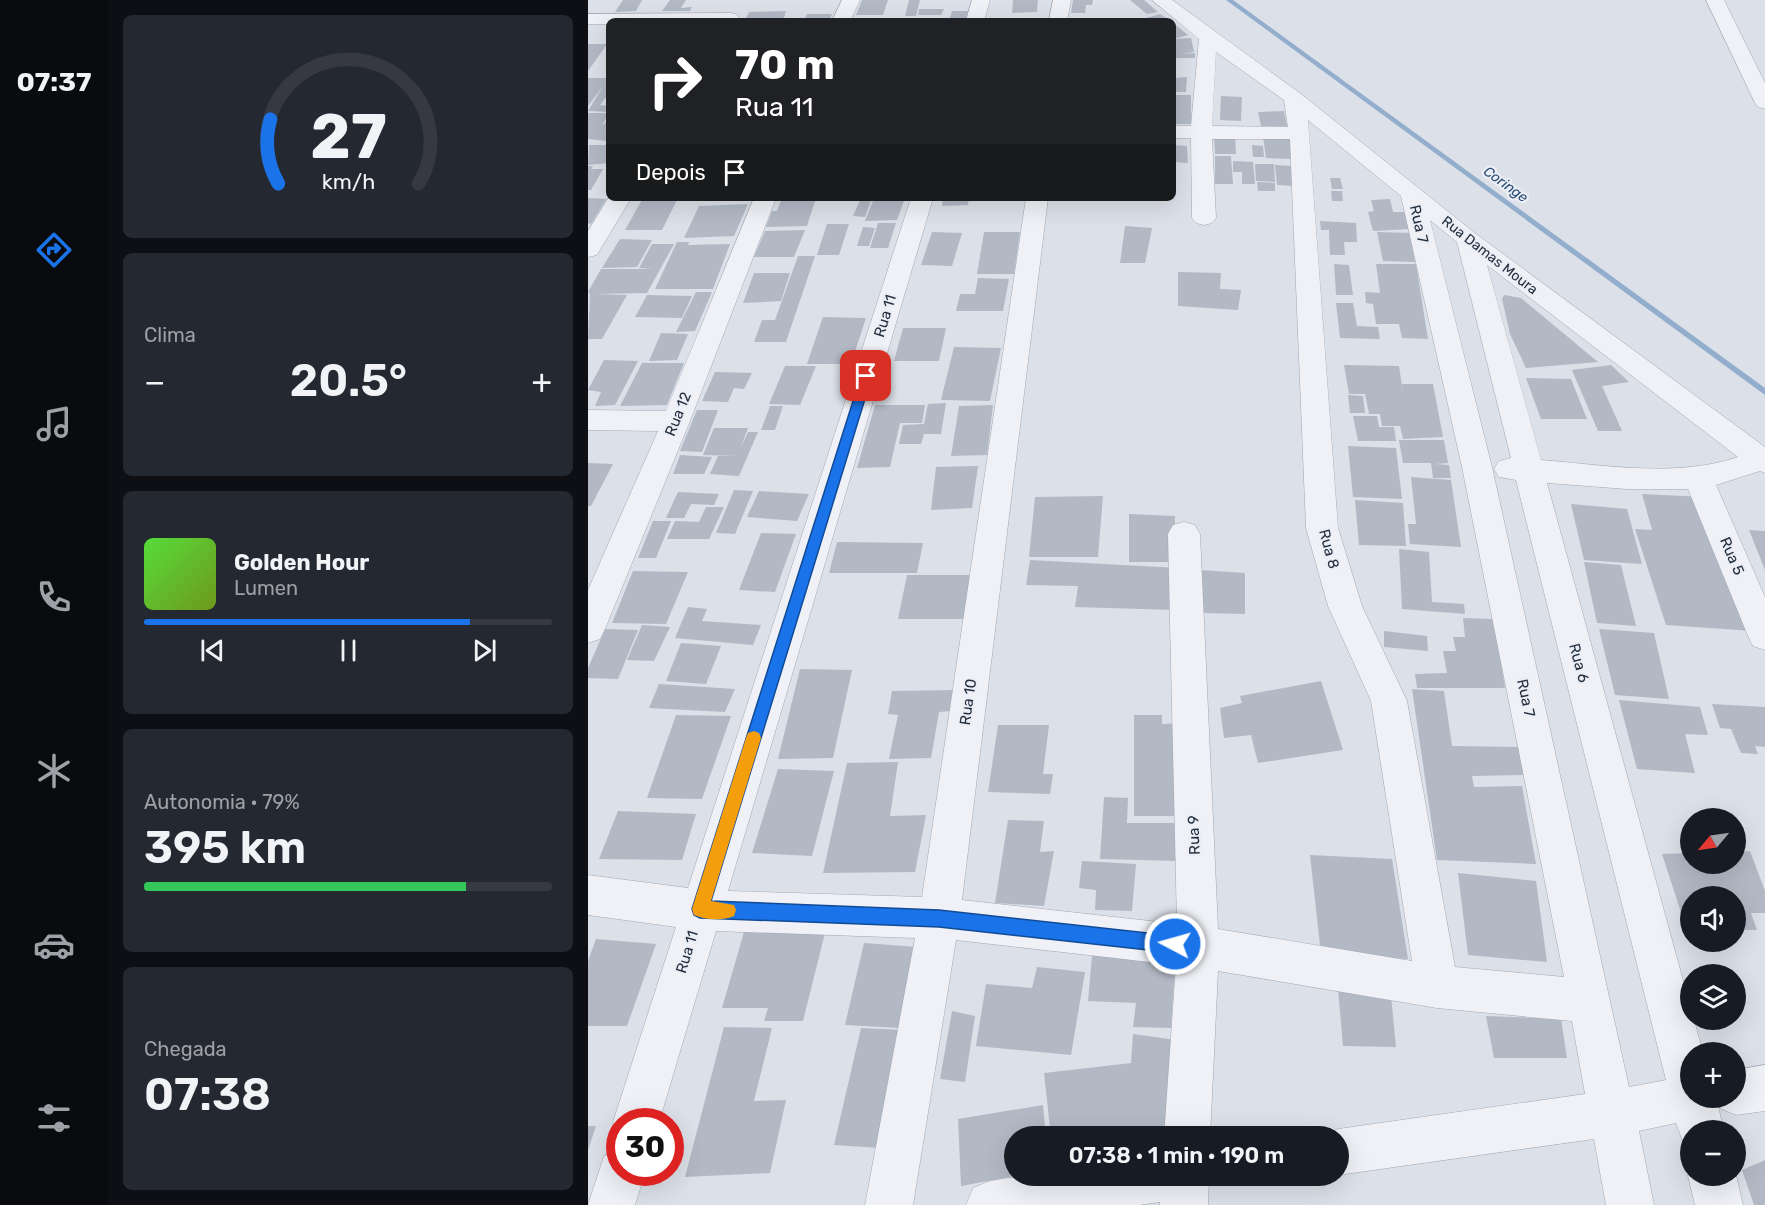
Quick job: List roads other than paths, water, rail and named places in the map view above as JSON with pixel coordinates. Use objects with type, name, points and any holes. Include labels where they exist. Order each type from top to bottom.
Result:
[{"type":"street","points":[[730,18],[740,0]]},
{"type":"street","points":[[842,18],[851,0]]},
{"type":"street","points":[[976,18],[981,0]]},
{"type":"street","points":[[1059,18],[1062,0]]},
{"type":"street","name":"Rua Damas Moura","points":[[1161,0],[1208,37],[1294,98],[1468,239],[1764,460]]},
{"type":"street","points":[[1715,0],[1765,104]]},
{"type":"street","points":[[588,19],[606,19]]},
{"type":"street","points":[[1204,218],[1201,133],[1208,37]]},
{"type":"street","name":"Rua 8","points":[[1294,98],[1300,133],[1323,528],[1345,606],[1389,701],[1437,987]]},
{"type":"street","points":[[1176,132],[1300,133]]},
{"type":"street","name":"Rua 7","points":[[1412,193],[1477,467],[1590,1000],[1630,1205]]},
{"type":"street","points":[[588,250],[618,201]]},
{"type":"street","name":"Rua 12","points":[[588,629],[596,593],[676,421],[764,201]]},
{"type":"street","name":"Rua 11","points":[[640,1108],[921,201]]},
{"type":"street","name":"Rua 10","points":[[889,1205],[939,918],[1037,201]]},
{"type":"street","name":"Rua 6","points":[[1468,239],[1680,1050]]},
{"type":"street","points":[[588,420],[676,421]]},
{"type":"street","points":[[1477,467],[1627,477],[1698,477],[1764,460]]},
{"type":"street","name":"Rua 5","points":[[1698,477],[1765,636]]},
{"type":"street","name":"Rua 9","points":[[1184,534],[1198,947],[1188,1126]]},
{"type":"street","points":[[588,894],[700,909],[939,918],[1198,947],[1437,987],[1590,1000]]},
{"type":"street","points":[[1746,1091],[1765,1088]]},
{"type":"street","points":[[1349,1150],[1612,1113],[1680,1100]]},
{"type":"street","points":[[611,1205],[617,1186]]},
{"type":"street","points":[[990,1205],[1109,1186]]},
{"type":"street","points":[[1184,1205],[1185,1186]]},
{"type":"street","points":[[1714,1186],[1719,1205]]},
{"type":"waterway","name":"Coringe","points":[[1229,0],[1765,392]]}]
